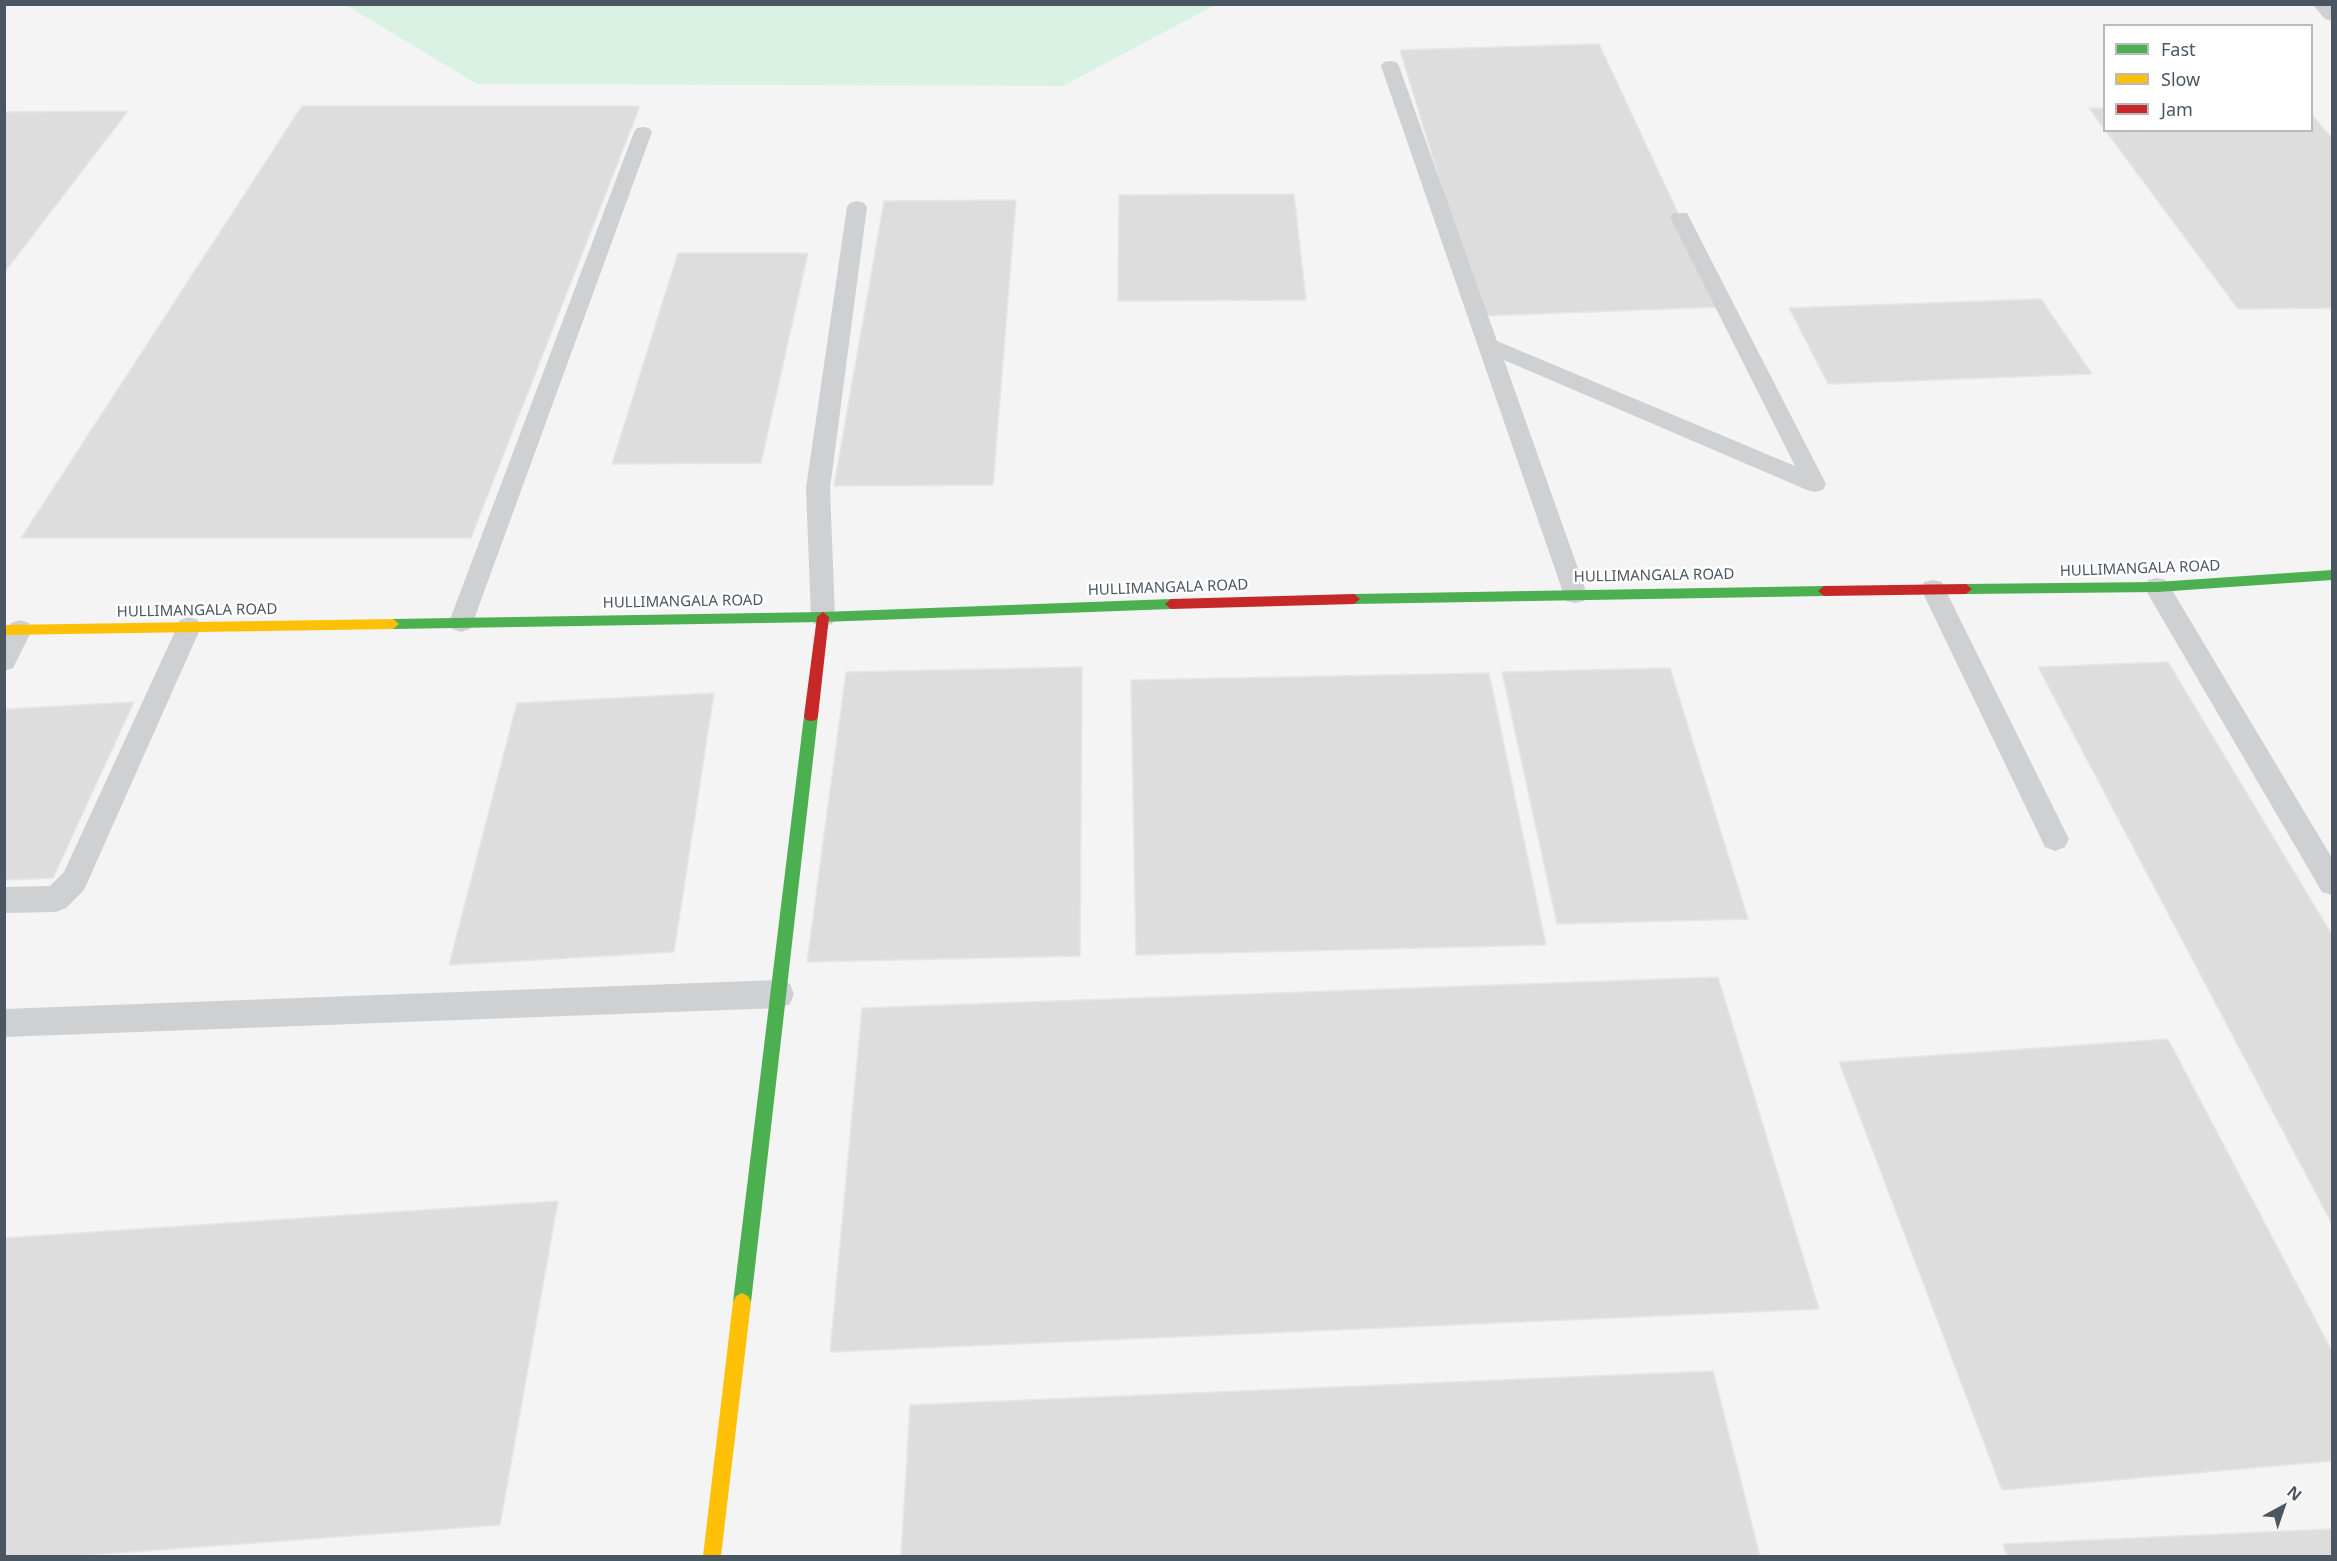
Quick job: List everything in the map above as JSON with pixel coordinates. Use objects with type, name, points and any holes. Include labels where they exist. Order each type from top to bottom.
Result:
[{"type":"street","points":[[2322,4],[2332,15]]},
{"type":"street","name":"HULLIMANGALA ROAD","points":[[12,630],[461,621],[823,617],[1120,605],[1575,594],[2157,587],[2332,575]]},
{"type":"street","points":[[712,1557],[823,617]]},
{"type":"lane","points":[[1390,66],[1575,594]]},
{"type":"lane","points":[[461,621],[643,132]]},
{"type":"lane","points":[[823,617],[818,488],[857,207]]},
{"type":"lane","points":[[1488,345],[1815,484],[1680,217]]},
{"type":"lane","points":[[2157,587],[2332,883]]},
{"type":"lane","points":[[1933,589],[2055,839]]},
{"type":"lane","points":[[4,900],[56,899],[74,881],[189,627]]},
{"type":"lane","points":[[4,661],[12,630]]},
{"type":"lane","points":[[4,1023],[779,994]]},
{"type":"green space","points":[[346,5],[1215,5],[1063,86],[477,84]]},
{"type":"building","points":[[1599,44],[1722,307],[1481,316],[1400,50]]},
{"type":"building","points":[[302,106],[640,106],[471,538],[21,538]]},
{"type":"building","points":[[2089,108],[2103,108],[2103,128]]},
{"type":"building","points":[[128,111],[4,273],[4,112]]},
{"type":"building","points":[[2313,116],[2332,138],[2332,308],[2238,309],[2106,132],[2313,132]]},
{"type":"building","points":[[1294,194],[1306,300],[1118,301],[1119,195]]},
{"type":"building","points":[[1016,200],[993,485],[834,486],[884,201]]},
{"type":"building","points":[[678,253],[808,253],[761,463],[612,464]]},
{"type":"building","points":[[2041,299],[2092,374],[1828,384],[1789,308]]},
{"type":"building","points":[[2168,662],[2332,935],[2332,1224],[2038,667]]},
{"type":"building","points":[[1082,667],[1080,956],[807,962],[846,672]]},
{"type":"building","points":[[1670,668],[1748,919],[1557,924],[1502,672]]},
{"type":"building","points":[[1489,673],[1546,945],[1136,955],[1131,680]]},
{"type":"building","points":[[714,693],[674,952],[449,965],[517,703]]},
{"type":"building","points":[[134,702],[53,878],[4,880],[4,714],[7,709]]},
{"type":"building","points":[[1718,977],[1819,1309],[830,1352],[862,1008]]},
{"type":"building","points":[[2168,1039],[2332,1351],[2332,1461],[2002,1490],[1839,1062]]},
{"type":"building","points":[[558,1201],[500,1525],[77,1556],[4,1556],[4,1238]]},
{"type":"building","points":[[1713,1371],[1760,1556],[901,1556],[910,1405]]},
{"type":"building","points":[[2332,1529],[2332,1556],[2007,1556],[2003,1544]]},
{"type":"traffic: fast","points":[[1966,589],[2157,587],[2332,575]]},
{"type":"traffic: fast","points":[[1354,599],[1824,591]]},
{"type":"traffic: fast","points":[[393,624],[823,617],[1171,604]]},
{"type":"traffic: fast","points":[[742,1302],[811,716]]},
{"type":"traffic: slow","points":[[4,630],[393,624]]},
{"type":"traffic: slow","points":[[712,1556],[742,1302]]},
{"type":"traffic: jam","points":[[1824,591],[1966,589]]},
{"type":"traffic: jam","points":[[1171,604],[1354,599]]},
{"type":"traffic: jam","points":[[811,716],[823,617]]}]
